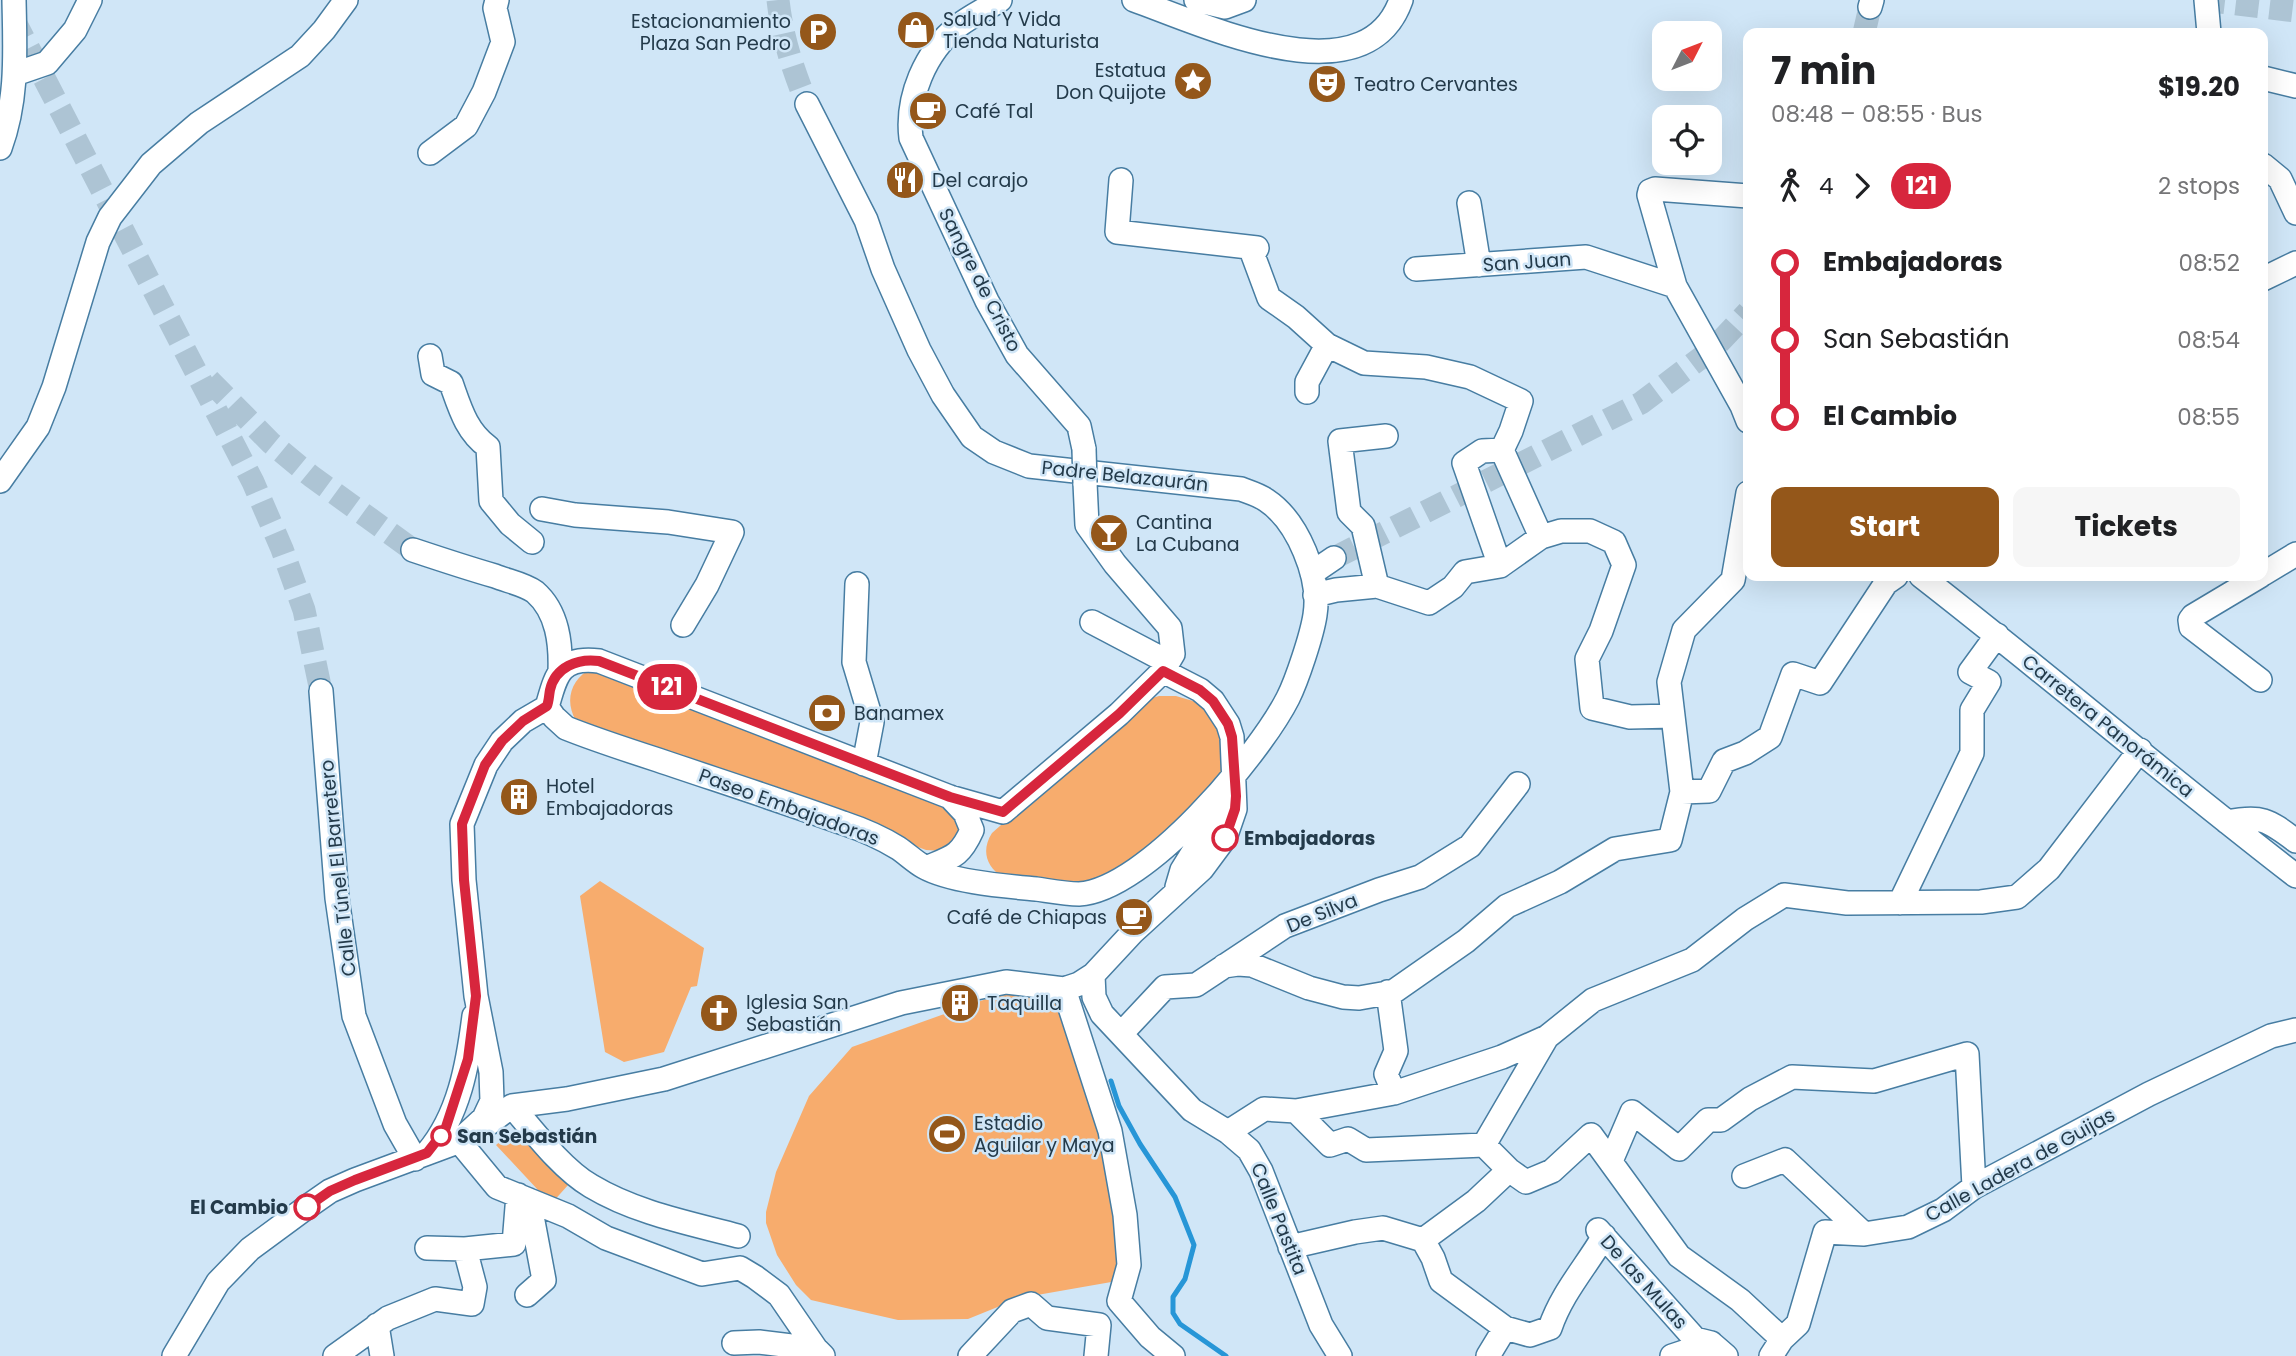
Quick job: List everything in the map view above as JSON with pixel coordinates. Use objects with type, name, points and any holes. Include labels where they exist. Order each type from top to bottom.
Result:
[{"type":"street","points":[[0,148],[10,120],[15,74],[13,0]]},
{"type":"street","points":[[15,74],[47,63],[75,30],[90,0]]},
{"type":"street","points":[[0,481],[38,427],[54,387],[98,242],[110,217],[151,164],[199,123],[300,55],[324,30],[346,0]]},
{"type":"street","points":[[430,153],[466,126],[484,92],[502,42],[495,8],[497,0]]},
{"type":"street","name":"Sangre de Cristo","points":[[1000,0],[955,29],[933,54],[914,91],[908,119],[911,138],[986,301],[1017,355],[1079,426],[1084,449],[1087,525],[1115,564],[1170,628],[1168,662]]},
{"type":"street","points":[[1134,0],[1256,43],[1328,51],[1355,47],[1382,30],[1392,19],[1401,0]]},
{"type":"street","points":[[1196,0],[1225,7],[1245,0],[1248,32],[1256,43]]},
{"type":"street","points":[[2206,0],[2209,28]]},
{"type":"street","points":[[2268,79],[2296,86]]},
{"type":"street","name":"Padre Belazaurán","points":[[807,104],[866,220],[883,269],[919,350],[943,395],[972,436],[994,452],[1029,466],[1241,489],[1266,500],[1294,530],[1314,584]]},
{"type":"street","points":[[2268,169],[2280,179],[2296,213]]},
{"type":"street","points":[[1121,180],[1117,232],[1257,247],[1253,255],[1269,298],[1296,317],[1327,345],[1364,363],[1426,367],[1470,377],[1521,401],[1502,450],[1541,537]]},
{"type":"street","points":[[1743,196],[1653,189],[1649,196],[1675,286],[1743,408]]},
{"type":"street","points":[[1469,203],[1479,265]]},
{"type":"street","name":"San Juan","points":[[1416,269],[1586,257],[1675,286]]},
{"type":"street","points":[[2268,277],[2296,263]]},
{"type":"street","points":[[1307,392],[1307,382],[1327,345]]},
{"type":"street","points":[[430,356],[433,374],[451,383],[465,423],[476,438],[488,447],[491,501],[510,524],[532,542]]},
{"type":"street","points":[[1377,586],[1363,526],[1349,512],[1340,441],[1386,436]]},
{"type":"street","points":[[1500,566],[1464,463],[1482,451],[1502,450]]},
{"type":"street","points":[[542,509],[575,515],[668,522],[732,532],[707,584],[683,625]]},
{"type":"street","points":[[1224,966],[1252,965],[1310,988],[1343,997],[1359,998],[1393,992],[1466,941],[1507,906],[1560,882],[1615,849],[1670,840],[1682,792],[1669,682],[1684,631],[1733,580],[1743,522]]},
{"type":"street","points":[[1314,584],[1336,590],[1377,586],[1429,603],[1453,587],[1465,572],[1500,566],[1541,537],[1561,531],[1590,531],[1614,542],[1624,565],[1601,631],[1587,659],[1592,708],[1630,717],[1673,716]]},
{"type":"street","points":[[413,550],[534,592],[557,629],[561,646],[560,672]]},
{"type":"street","points":[[2268,571],[2296,554]]},
{"type":"street","points":[[1092,622],[1168,662],[1244,728],[1254,734],[1263,735],[1288,698],[1315,615],[1314,584],[1334,558]]},
{"type":"street","points":[[1682,792],[1709,791],[1724,761],[1745,753],[1770,737],[1793,674],[1820,683],[1889,581]]},
{"type":"street","name":"Carretera Panorámica","points":[[1927,581],[2296,876]]},
{"type":"street","points":[[2251,581],[2190,620],[2191,627],[2260,680]]},
{"type":"street","points":[[857,584],[854,662],[872,722],[864,764]]},
{"type":"street","points":[[1900,903],[1972,753],[1972,710],[1989,682],[1970,672],[1997,635]]},
{"type":"street","points":[[459,1141],[484,1118],[492,1101],[491,1072],[476,996],[464,880],[462,824],[485,765],[502,741],[523,721],[547,706],[553,682],[571,663],[599,661],[950,797],[1003,812]]},
{"type":"street","points":[[174,1356],[218,1282],[250,1249],[330,1191],[459,1141],[481,1130],[512,1106],[567,1099],[664,1079],[901,1003],[1006,982],[1064,989],[1093,975],[1133,932],[1202,869],[1225,838],[1235,809],[1232,737],[1222,712],[1168,662]]},
{"type":"street","points":[[976,882],[970,864],[979,834],[1119,714],[1168,662]]},
{"type":"street","name":"Calle Túnel El Barretero","points":[[321,691],[337,898],[355,1016],[395,1124],[421,1156]]},
{"type":"street","name":"Paseo Embajadoras","points":[[547,706],[554,718],[578,733],[848,824],[896,847],[926,868],[976,882],[1078,894],[1112,886],[1156,855],[1234,782],[1263,735]]},
{"type":"street","points":[[1228,1132],[1264,1109],[1296,1111],[1394,1093],[1502,1056],[1547,1037],[1593,1000],[1692,960],[1745,919],[1784,895],[1847,903],[1981,902],[2017,897],[2049,869],[2140,750]]},
{"type":"street","name":"De Silva","points":[[1121,1034],[1165,987],[1196,985],[1285,926],[1378,890],[1420,877],[1470,846],[1518,784]]},
{"type":"street","points":[[926,868],[951,857],[964,847],[972,830],[965,813],[950,797]]},
{"type":"street","points":[[2227,822],[2250,817],[2272,822],[2296,841]]},
{"type":"street","name":"Calle Pastita","points":[[1093,975],[1094,997],[1102,1014],[1192,1110],[1228,1132],[1249,1150],[1261,1171],[1321,1325],[1340,1356]]},
{"type":"street","points":[[1064,989],[1110,1131],[1129,1265],[1119,1301],[1150,1337],[1173,1356]]},
{"type":"street","points":[[1388,992],[1396,1051],[1386,1074],[1394,1093]]},
{"type":"street","points":[[421,1156],[445,1130],[468,1059],[476,996]]},
{"type":"street","points":[[476,996],[504,1062],[512,1106],[590,1186],[643,1210],[738,1236]]},
{"type":"street","name":"Calle Ladera de Guijas","points":[[1776,1348],[1798,1324],[1825,1232],[1864,1234],[1908,1227],[1943,1210],[1973,1187],[2148,1094],[2271,1036],[2296,1030]]},
{"type":"street","points":[[1484,1146],[1547,1037]]},
{"type":"street","points":[[1611,1161],[1632,1112],[1679,1149],[1708,1120],[1721,1120],[1750,1099],[1791,1077],[1874,1081],[1967,1054],[1973,1187]]},
{"type":"street","points":[[1296,1111],[1330,1145],[1348,1139],[1366,1150],[1484,1146],[1526,1182],[1552,1171],[1591,1135],[1679,1256],[1740,1300],[1776,1348]]},
{"type":"street","points":[[459,1141],[497,1187],[568,1216],[606,1238],[702,1274],[740,1268],[779,1296],[819,1353]]},
{"type":"street","points":[[1744,1176],[1785,1160],[1864,1234]]},
{"type":"street","points":[[1423,1240],[1476,1201],[1509,1170]]},
{"type":"street","points":[[427,1248],[465,1249],[514,1244],[524,1198]]},
{"type":"street","points":[[524,1198],[544,1280],[527,1295]]},
{"type":"street","points":[[1290,1247],[1383,1228],[1423,1240],[1441,1281],[1505,1328],[1488,1356]]},
{"type":"street","name":"De las Mulas","points":[[1505,1328],[1530,1335],[1550,1328],[1557,1307],[1573,1280],[1591,1258],[1601,1233],[1695,1339],[1718,1350]]},
{"type":"street","points":[[335,1356],[388,1318],[435,1299],[472,1304],[475,1287],[465,1249]]},
{"type":"street","points":[[970,1356],[1012,1311],[1031,1304],[1047,1318],[1098,1325],[1096,1356]]},
{"type":"street","points":[[377,1325],[382,1356]]},
{"type":"street","points":[[734,1343],[759,1342],[819,1353]]},
{"type":"street","points":[[1672,1356],[1718,1350]]},
{"type":"shaded area","points":[[592,668],[613,668],[957,812],[961,834],[943,851],[926,850],[576,721],[570,705],[572,691],[579,678]]},
{"type":"shaded area","points":[[1159,696],[1176,696],[1193,701],[1204,708],[1222,733],[1225,765],[1218,784],[1155,850],[1093,883],[1075,886],[1003,877],[997,873],[989,863],[986,852],[992,833],[1127,713],[1142,701]]},
{"type":"shaded area","points":[[600,881],[704,948],[697,986],[691,987],[664,1052],[624,1062],[605,1052],[580,896]]},
{"type":"shaded area","name":"Estadio Aguilar y Maya","points":[[1003,993],[1060,1000],[1087,1075],[1121,1215],[1117,1281],[1020,1298],[968,1319],[898,1320],[811,1300],[796,1285],[777,1255],[766,1223],[766,1212],[776,1172],[809,1096],[852,1047]]},
{"type":"shaded area","points":[[515,1129],[569,1184],[551,1204],[496,1145]]},
{"type":"waterway","points":[[1111,1081],[1119,1106],[1175,1197],[1194,1245],[1185,1279],[1173,1297],[1173,1313],[1180,1324],[1226,1356]]},
{"type":"tunnel","points":[[778,0],[789,53],[807,104]]},
{"type":"tunnel","points":[[2202,0],[2296,11]]},
{"type":"tunnel","points":[[1865,28],[1870,7]]},
{"type":"tunnel","points":[[13,18],[253,482],[282,549],[304,610],[321,691]]},
{"type":"tunnel","points":[[1334,558],[1641,403],[1714,348],[1743,317]]},
{"type":"tunnel","points":[[209,380],[271,443],[311,476],[413,550]]},
{"type":"bus line","name":"121","points":[[307,1207],[330,1191],[427,1153],[445,1130],[468,1059],[476,996],[462,858],[462,824],[485,765],[502,741],[523,721],[547,706],[553,682],[571,663],[599,661],[950,797],[1003,812],[1119,714],[1163,671],[1200,690],[1213,701],[1228,724],[1232,737],[1236,796],[1235,809],[1225,838]]},
{"type":"place","name":"Salud Y Vida Tienda Naturista","points":[[916,30]]},
{"type":"place","name":"Estacionamiento Plaza San Pedro","points":[[818,32]]},
{"type":"place","name":"Estatua Don Quijote","points":[[1193,81]]},
{"type":"place","name":"Teatro Cervantes","points":[[1327,84]]},
{"type":"place","name":"Café Tal","points":[[928,111]]},
{"type":"place","name":"Del carajo","points":[[905,180]]},
{"type":"place","name":"Cantina La Cubana","points":[[1109,533]]},
{"type":"place","name":"Banamex","points":[[827,713]]},
{"type":"place","name":"Hotel Embajadoras","points":[[519,797]]},
{"type":"place","name":"Embajadoras","points":[[1225,838]]},
{"type":"place","name":"Café de Chiapas","points":[[1134,917]]},
{"type":"place","name":"Taquilla","points":[[960,1003]]},
{"type":"place","name":"Iglesia San Sebastián","points":[[719,1013]]},
{"type":"place","name":"Estadio Aguilar y Maya","points":[[947,1134]]},
{"type":"place","name":"San Sebastián","points":[[441,1136]]},
{"type":"place","name":"El Cambio","points":[[307,1207]]}]
